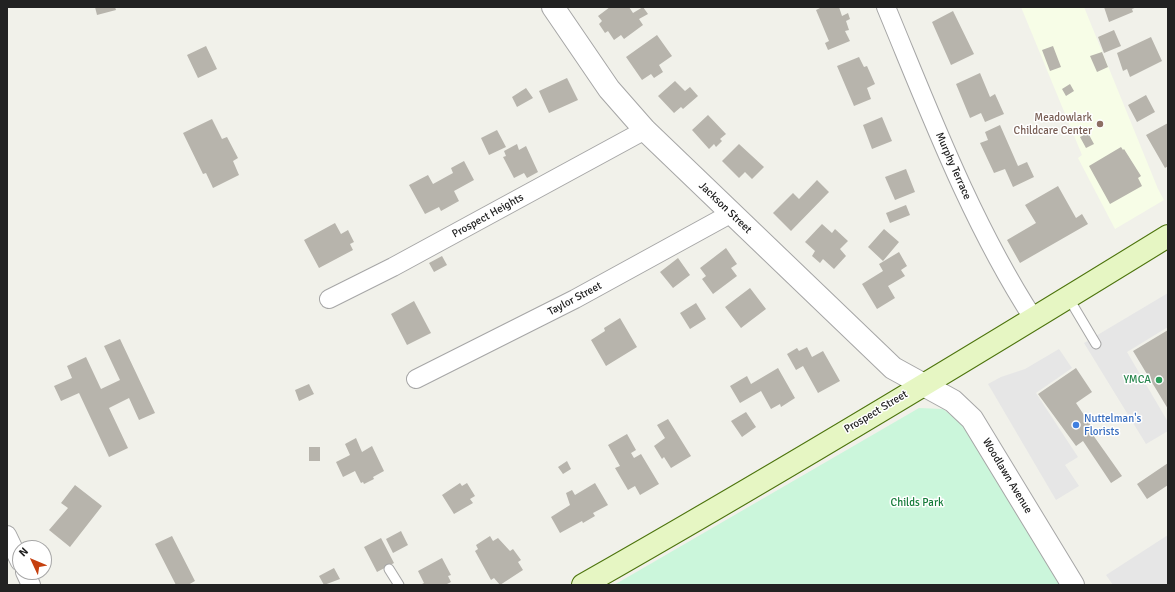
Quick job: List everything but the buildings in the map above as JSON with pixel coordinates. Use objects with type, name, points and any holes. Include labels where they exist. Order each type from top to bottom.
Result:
[{"type":"main road","name":"Prospect Street","points":[[583,585],[675,533],[1168,236]]},
{"type":"street","name":"Jackson Street","points":[[553,7],[609,89],[645,130],[730,214],[893,368],[922,384]]},
{"type":"street","name":"Murphy Terrace","points":[[886,7],[942,143],[975,215],[1016,292],[1033,318]]},
{"type":"street","name":"Prospect Heights","points":[[329,299],[393,268],[645,130]]},
{"type":"street","name":"Taylor Street","points":[[416,379],[575,299],[730,214]]},
{"type":"street","name":"Woodlawn Avenue","points":[[922,384],[953,401],[972,419],[1073,585]]},
{"type":"street","points":[[7,535],[12,545]]},
{"type":"lane","points":[[1068,297],[1096,344]]},
{"type":"lane","points":[[389,569],[399,585]]},
{"type":"shaded area","name":"Meadowlark Childcare Center","points":[[1021,7],[1084,7],[1158,189],[1164,200],[1115,229],[1078,158],[1082,155]]},
{"type":"shaded area","points":[[1168,293],[1168,327],[1127,352],[1168,422],[1168,431],[1146,444],[1084,343]]},
{"type":"shaded area","points":[[1059,349],[1072,368],[1036,393],[1078,457],[1065,465],[1079,486],[1056,500],[988,384],[1001,377],[1025,369]]},
{"type":"shaded area","points":[[1168,535],[1168,585],[1113,585],[1106,575]]},
{"type":"green space","name":"Childs Park","points":[[919,408],[943,409],[964,425],[1061,585],[614,585]]},
{"type":"place","name":"Meadowlark Childcare Center","points":[[1100,124]]},
{"type":"place","name":"YMCA","points":[[1159,380]]},
{"type":"place","name":"Nuttelman's Florists","points":[[1076,425]]}]
